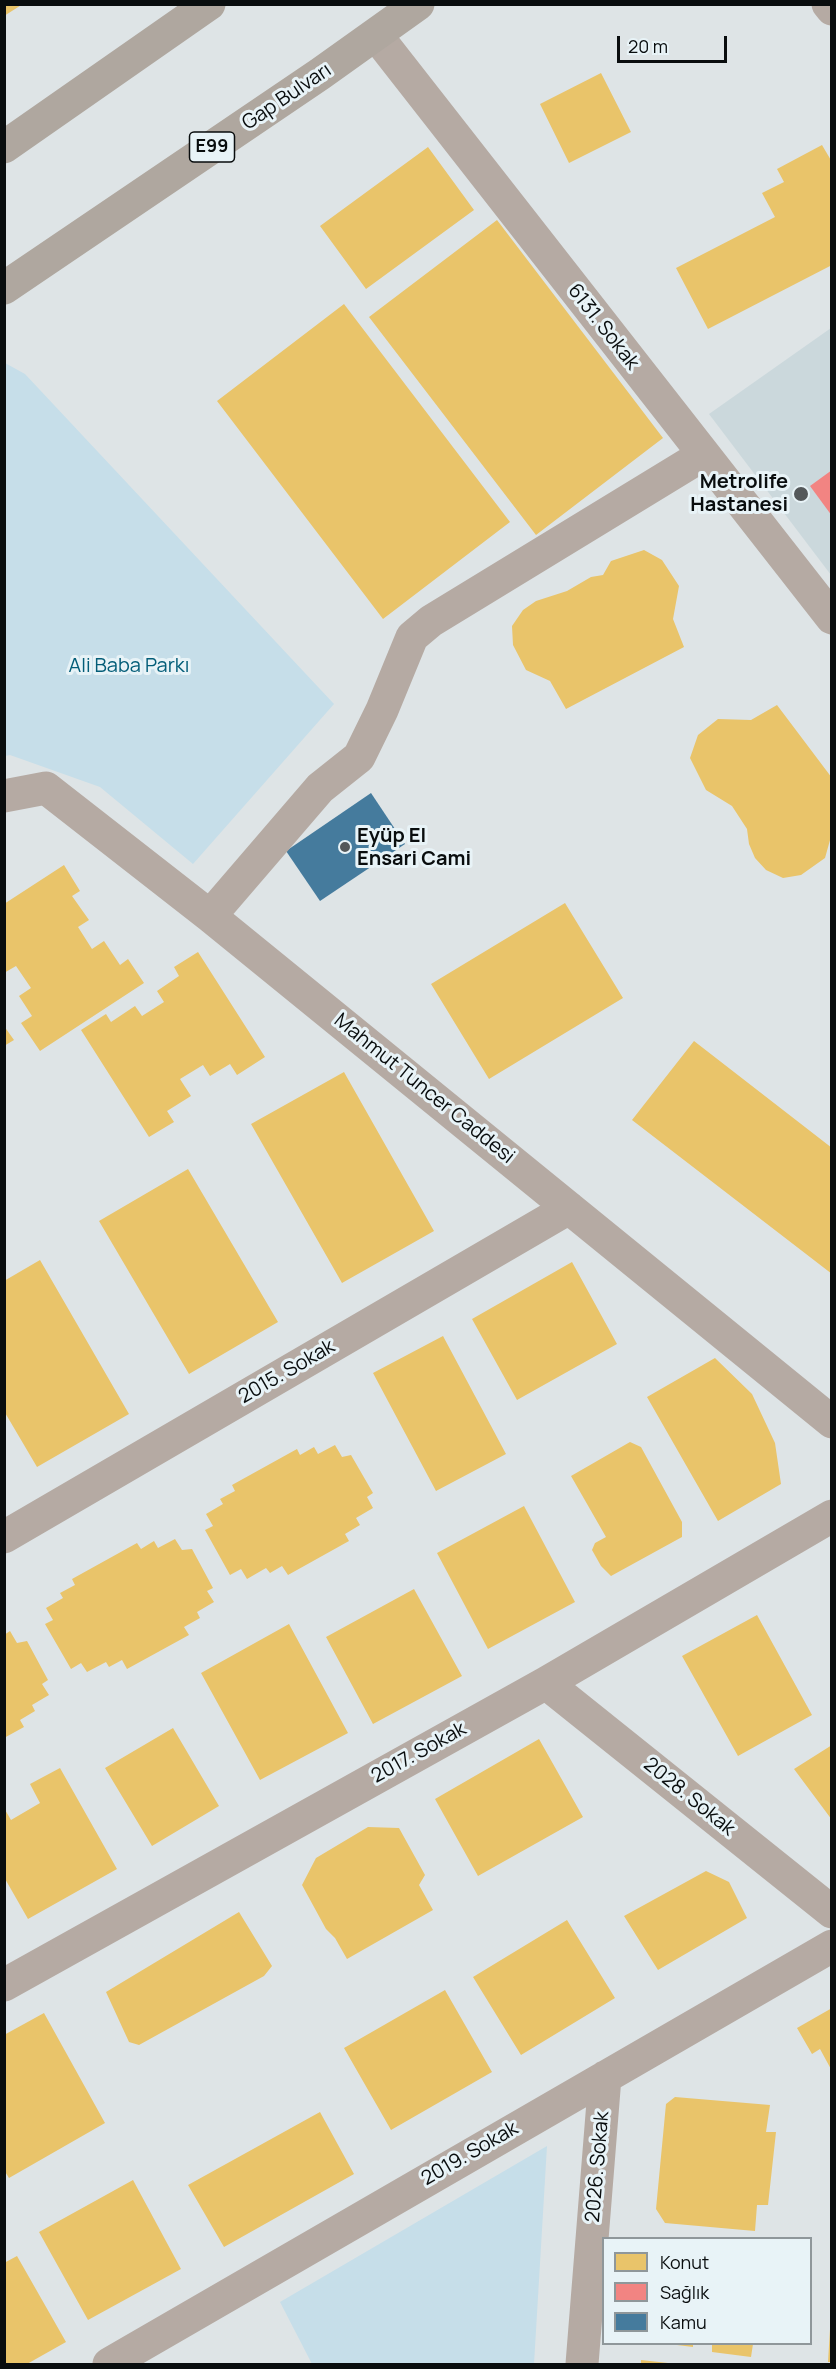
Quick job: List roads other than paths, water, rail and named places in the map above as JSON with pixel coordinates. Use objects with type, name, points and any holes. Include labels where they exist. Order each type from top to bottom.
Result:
[{"type":"highway","name":"Gap Bulvarı","points":[[4,288],[376,35],[418,4]]},
{"type":"highway","points":[[4,147],[206,6]]},
{"type":"street","points":[[828,4],[831,9]]},
{"type":"street","name":"6131. Sokak","points":[[376,35],[831,618]]},
{"type":"street","points":[[210,916],[320,788],[359,757],[382,710],[412,637],[431,621],[703,455]]},
{"type":"street","name":"Mahmut Tuncer Caddesi","points":[[4,796],[46,788],[210,916],[831,1422]]},
{"type":"street","name":"2015. Sokak","points":[[4,1537],[570,1208]]},
{"type":"street","name":"2017. Sokak","points":[[4,1985],[546,1683],[831,1516]]},
{"type":"street","name":"2028. Sokak","points":[[546,1683],[831,1912]]},
{"type":"street","name":"2019. Sokak","points":[[109,2364],[831,1946]]},
{"type":"street","name":"2026. Sokak","points":[[582,2364],[605,2077]]},
{"type":"place","name":"Metrolife Hastanesi","points":[[801,494]]},
{"type":"place","name":"Eyüp El Ensari Cami","points":[[345,847]]},
{"type":"park label","name":"Ali Baba Parkı","points":[[129,666]]}]
